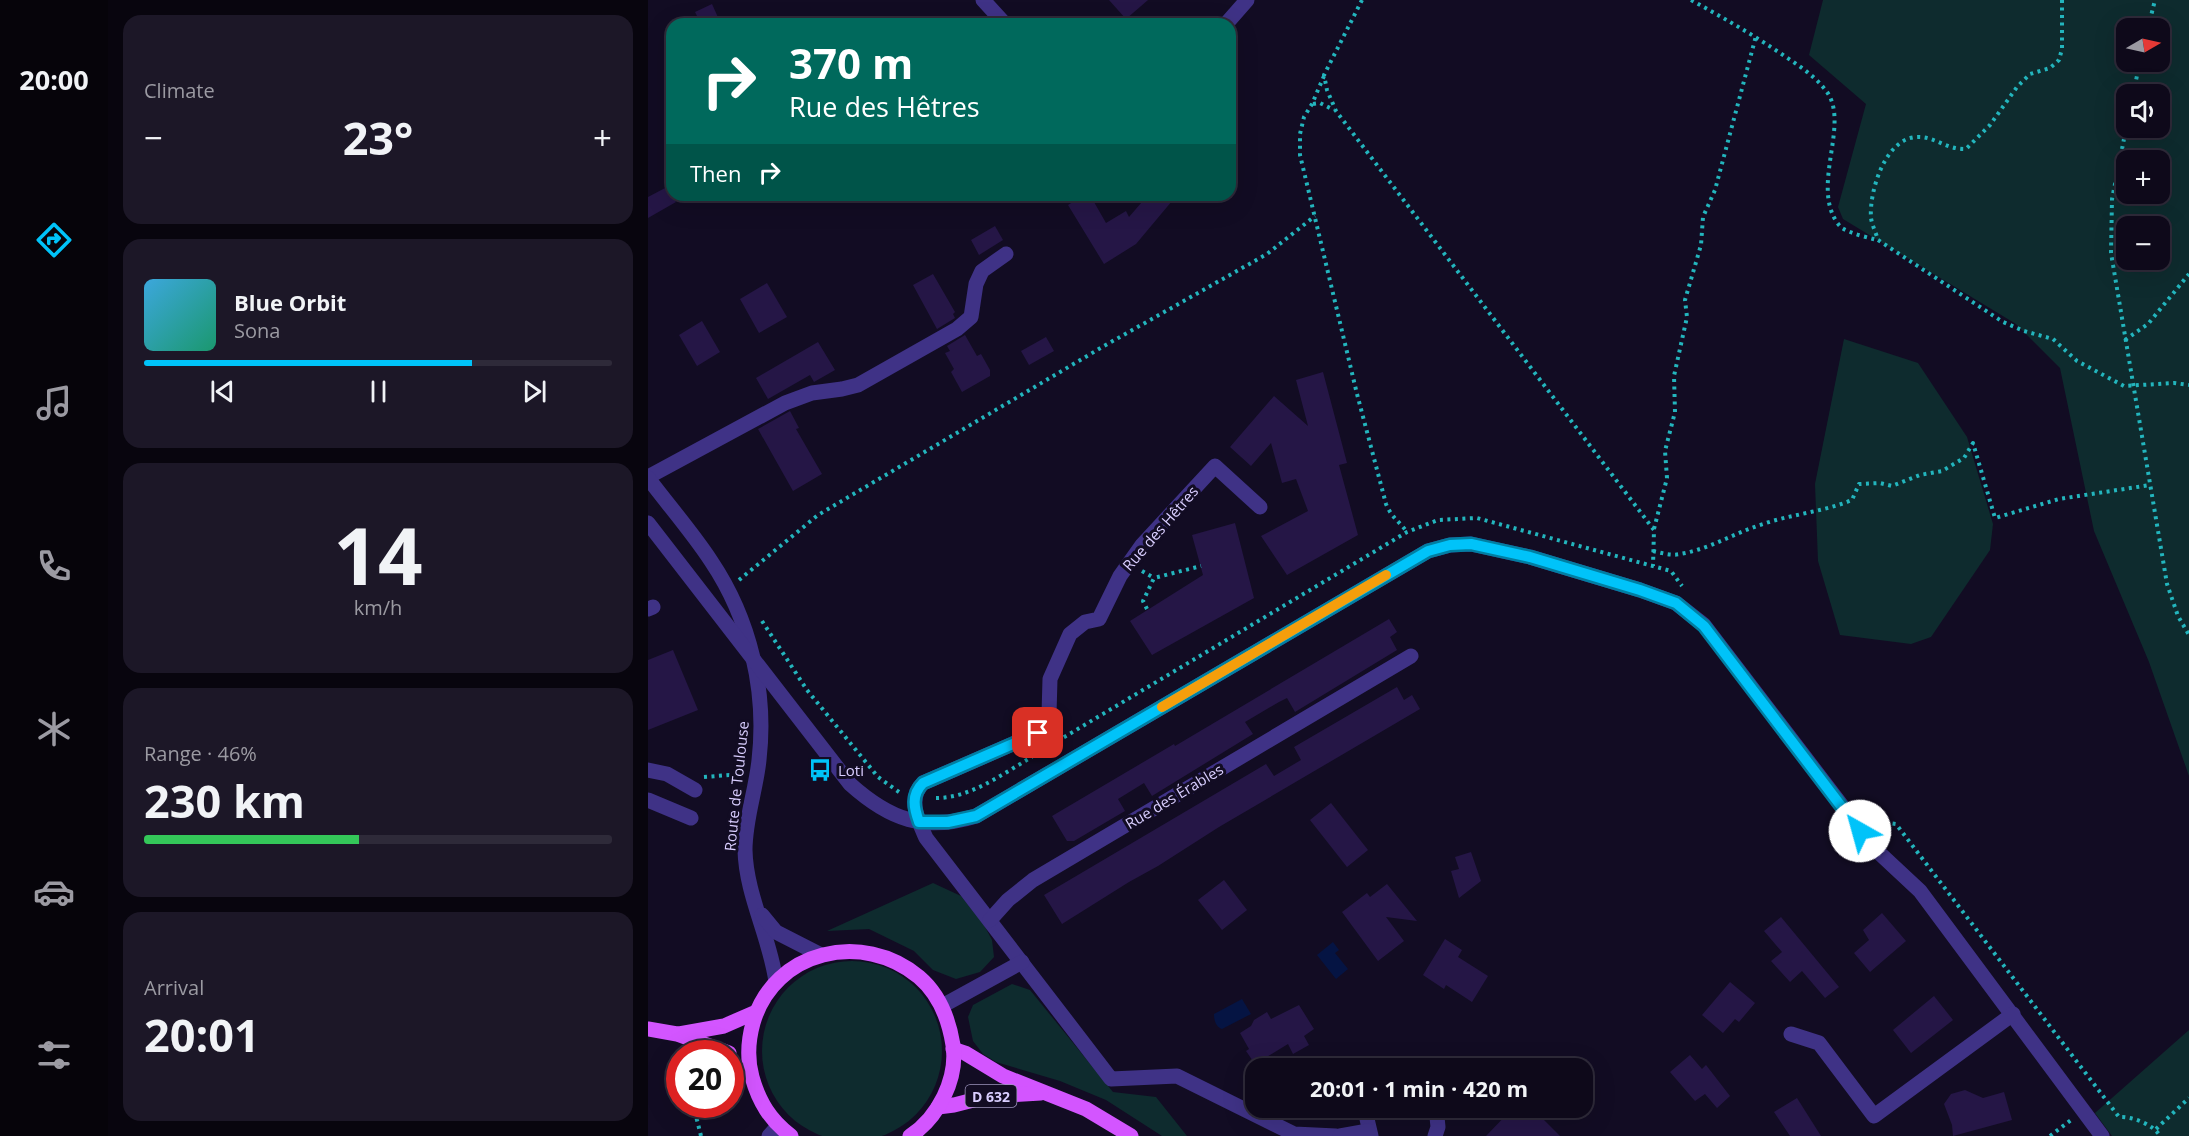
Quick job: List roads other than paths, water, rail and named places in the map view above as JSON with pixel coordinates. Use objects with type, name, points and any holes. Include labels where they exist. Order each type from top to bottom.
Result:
[{"type":"main road","points":[[791,1136],[773,1131],[758,1098],[748,1064],[749,1038],[756,1012],[776,982],[796,965],[820,955],[856,950],[891,958],[921,978],[942,1006],[950,1027],[953,1049],[950,1079],[939,1107],[919,1130],[910,1136]]},
{"type":"main road","points":[[677,1034],[724,1026],[756,1012]]},
{"type":"main road","points":[[648,1029],[677,1034],[694,1040]]},
{"type":"main road","name":"D 632","points":[[953,1049],[965,1053],[1004,1076],[1086,1108],[1131,1136]]},
{"type":"main road","points":[[744,1062],[748,1064]]},
{"type":"main road","name":"D 632","points":[[939,1107],[989,1096],[1044,1093]]},
{"type":"street","points":[[983,0],[1000,18]]},
{"type":"street","points":[[1231,18],[1247,0]]},
{"type":"street","points":[[648,478],[785,403],[812,393],[858,385],[957,329],[971,317],[976,284],[982,271],[1006,254]]},
{"type":"street","name":"Rue des Hêtres","points":[[919,822],[914,808],[915,795],[923,783],[1038,733],[1049,714],[1050,679],[1071,634],[1085,622],[1099,619],[1119,576],[1142,545],[1215,465],[1260,507]]},
{"type":"street","name":"Route de Toulouse","points":[[648,478],[712,562],[735,604],[748,637],[759,682],[761,712],[759,760],[747,822],[745,850],[750,885],[771,955],[776,982]]},
{"type":"street","points":[[648,523],[850,784],[868,801],[884,811],[899,818],[919,822],[948,822],[976,816],[1428,551],[1450,545],[1471,544],[1530,557],[1676,603],[1704,626],[1875,849],[1920,891],[2102,1136]]},
{"type":"street","name":"Rue des Érables","points":[[990,920],[1008,900],[1028,884],[1411,656]]},
{"type":"street","points":[[648,770],[667,774],[695,790]]},
{"type":"street","points":[[648,800],[691,818]]},
{"type":"street","points":[[919,822],[926,838],[1111,1079],[1177,1076],[1294,1134],[1336,1136]]},
{"type":"street","points":[[758,910],[777,932],[820,955]]},
{"type":"street","points":[[942,1006],[1022,962]]},
{"type":"street","points":[[1791,1034],[1819,1044],[1874,1116],[2013,1014]]},
{"type":"street","points":[[1340,1136],[1370,1133],[1367,1118]]},
{"type":"street","points":[[1435,1136],[1438,1118]]},
{"type":"place","name":"Loti","points":[[820,770]]}]
